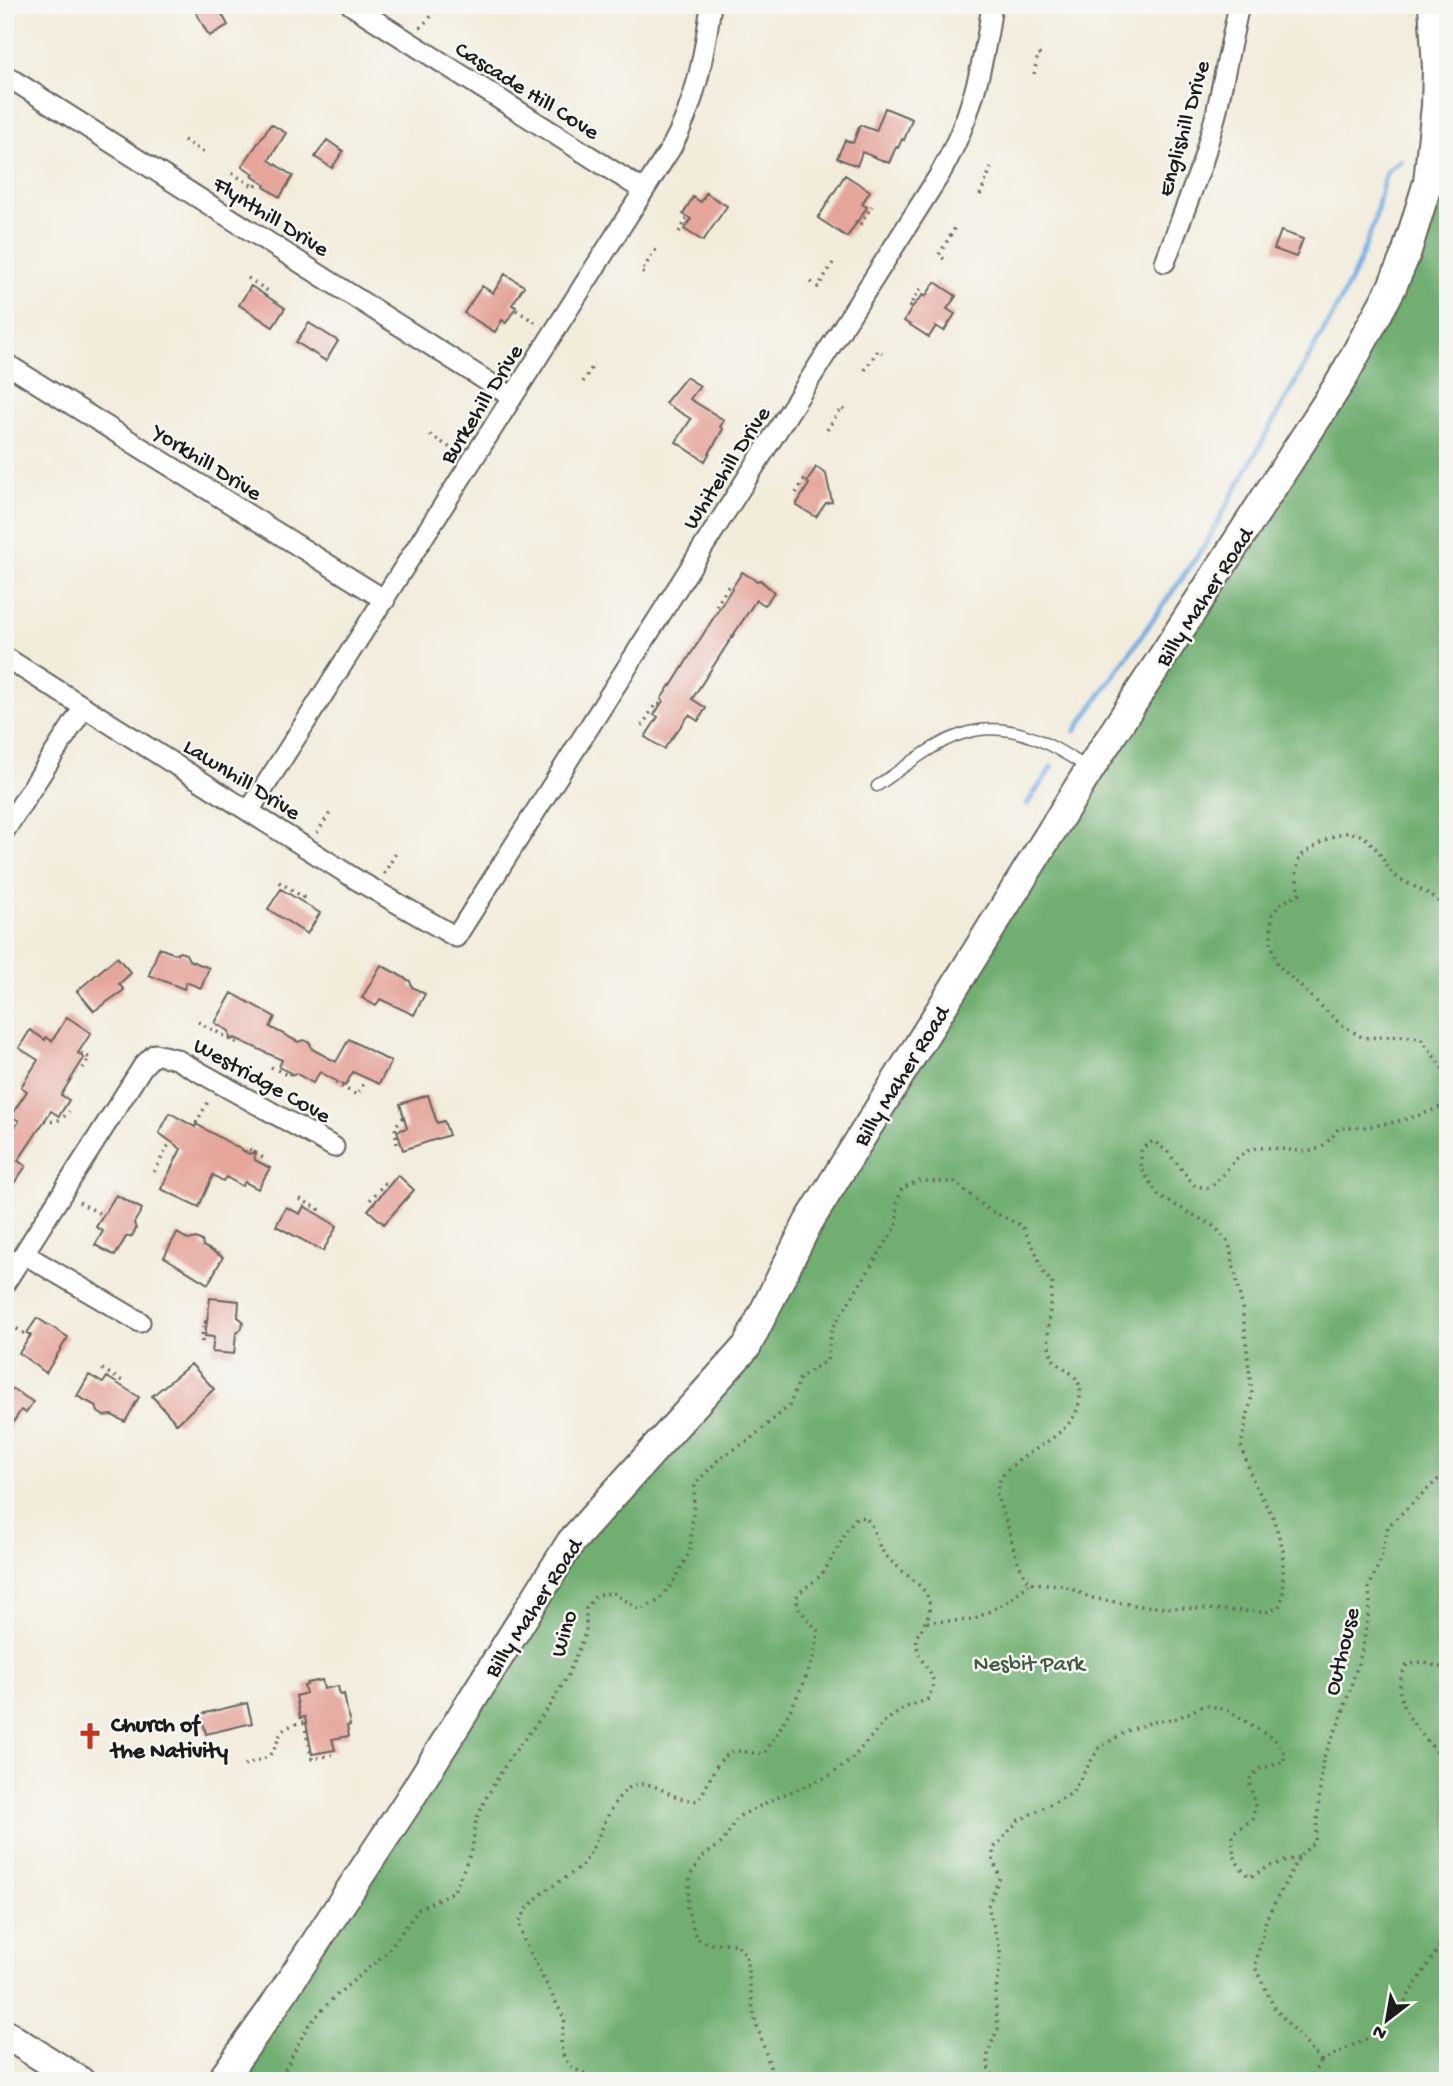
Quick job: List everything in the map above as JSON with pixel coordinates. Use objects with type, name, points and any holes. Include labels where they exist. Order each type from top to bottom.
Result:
[{"type":"main road","name":"Billy Maher Road","points":[[221,2081],[407,1805],[571,1542],[747,1346],[808,1223],[1090,769],[1313,425],[1391,289],[1420,211],[1432,154],[1437,68],[1433,5]]},
{"type":"main road","points":[[5,2034],[80,2081]]},
{"type":"street","name":"Cascade Hill Cove","points":[[351,5],[643,190]]},
{"type":"street","name":"Burkehill Drive","points":[[249,811],[671,148],[686,118],[702,66],[711,5]]},
{"type":"street","name":"Whitehill Drive","points":[[456,937],[940,174],[968,114],[982,65],[992,5]]},
{"type":"street","name":"Englishill Drive","points":[[1165,262],[1202,164],[1216,114],[1239,5]]},
{"type":"street","name":"Flynthill Drive","points":[[5,75],[512,397]]},
{"type":"street","name":"Yorkhill Drive","points":[[5,363],[385,600]]},
{"type":"street","name":"Lawnhill Drive","points":[[5,657],[365,885],[456,937]]},
{"type":"street","points":[[5,830],[84,707]]},
{"type":"street","name":"Westridge Cove","points":[[24,1254],[143,1066],[155,1054],[176,1059],[334,1147]]},
{"type":"street","points":[[5,1283],[24,1254],[140,1322]]},
{"type":"lane","points":[[877,786],[947,738],[992,727],[1034,738],[1090,769]]},
{"type":"path","points":[[420,28],[438,9]]},
{"type":"path","points":[[1034,74],[1038,54],[1041,55]]},
{"type":"path","points":[[184,140],[207,155]]},
{"type":"path","points":[[980,195],[991,168]]},
{"type":"path","points":[[232,173],[256,187],[258,183]]},
{"type":"path","points":[[855,222],[860,225],[872,206]]},
{"type":"path","points":[[679,232],[687,219]]},
{"type":"path","points":[[944,258],[939,255],[956,226]]},
{"type":"path","points":[[644,273],[641,272],[657,248]]},
{"type":"path","points":[[811,282],[818,287],[833,263]]},
{"type":"path","points":[[248,278],[268,291],[266,294]]},
{"type":"path","points":[[911,307],[909,306],[923,285]]},
{"type":"path","points":[[516,310],[538,324]]},
{"type":"path","points":[[865,370],[878,351],[882,353]]},
{"type":"path","points":[[583,382],[594,364]]},
{"type":"path","points":[[827,430],[841,408],[844,410]]},
{"type":"path","points":[[430,435],[457,452]]},
{"type":"path","points":[[796,493],[806,477]]},
{"type":"path","points":[[716,606],[728,587],[731,590]]},
{"type":"path","points":[[642,726],[655,705],[663,704]]},
{"type":"path","points":[[317,834],[331,811]]},
{"type":"path","points":[[1448,913],[1430,893],[1396,876],[1367,838],[1338,832],[1299,858],[1296,875],[1300,893],[1280,904],[1272,915],[1271,942],[1278,965],[1339,1023],[1363,1038],[1421,1038],[1448,1076]]},
{"type":"path","points":[[384,874],[397,851]]},
{"type":"path","points":[[279,882],[303,897],[301,900]]},
{"type":"path","points":[[198,1022],[238,1043],[239,1040]]},
{"type":"path","points":[[81,1053],[90,1058],[83,1068]]},
{"type":"path","points":[[271,1067],[289,1076],[290,1074]]},
{"type":"path","points":[[335,1083],[357,1096],[365,1081]]},
{"type":"path","points":[[196,1123],[209,1100]]},
{"type":"path","points":[[927,1622],[973,1620],[1007,1602],[1030,1583],[1062,1585],[1092,1598],[1140,1606],[1266,1612],[1279,1607],[1283,1595],[1283,1549],[1273,1517],[1254,1483],[1241,1446],[1252,1395],[1242,1306],[1229,1243],[1215,1227],[1159,1196],[1141,1168],[1141,1149],[1153,1141],[1167,1151],[1195,1186],[1209,1188],[1221,1180],[1238,1157],[1254,1148],[1308,1154],[1328,1143],[1339,1128],[1364,1129],[1435,1110],[1448,1103]]},
{"type":"path","points":[[44,1120],[55,1122],[69,1111]]},
{"type":"path","points":[[397,1144],[395,1126],[404,1116]]},
{"type":"path","points":[[154,1172],[169,1144]]},
{"type":"path","points":[[245,1152],[247,1148],[265,1158]]},
{"type":"path","name":"Wino","points":[[277,2081],[284,2073],[308,2026],[333,1998],[385,1954],[419,1909],[454,1891],[472,1850],[476,1820],[487,1796],[509,1759],[550,1706],[568,1675],[586,1631],[586,1609],[596,1595],[613,1593],[640,1610],[658,1601],[674,1581],[690,1552],[695,1484],[721,1457],[747,1441],[789,1406],[800,1378],[827,1360],[832,1329],[897,1225],[897,1202],[902,1188],[918,1181],[955,1182],[989,1210],[1021,1226],[1035,1250],[1043,1272],[1052,1283],[1048,1337],[1055,1362],[1073,1374],[1082,1388],[1079,1407],[1069,1423],[1039,1449],[1013,1464],[1000,1476],[997,1493],[1021,1571],[1030,1583]]},
{"type":"path","points":[[370,1200],[385,1183],[388,1185]]},
{"type":"path","points":[[300,1199],[319,1209],[317,1212]]},
{"type":"path","points":[[79,1202],[102,1215]]},
{"type":"path","points":[[5,1321],[31,1338]]},
{"type":"path","points":[[202,1342],[203,1322],[206,1322]]},
{"type":"path","points":[[102,1369],[122,1381]]},
{"type":"path","name":"Outhouse","points":[[1321,2061],[1274,2007],[1255,1966],[1266,1919],[1299,1857],[1315,1841],[1323,1759],[1341,1718],[1362,1651],[1370,1604],[1369,1588],[1381,1558],[1388,1526],[1448,1470]]},
{"type":"path","points":[[612,2081],[570,2066],[561,2050],[559,2039],[565,2020],[524,1941],[519,1923],[526,1908],[540,1893],[582,1866],[616,1800],[624,1790],[639,1784],[650,1784],[681,1798],[698,1801],[705,1793],[706,1783],[720,1762],[731,1753],[742,1751],[754,1755],[765,1754],[810,1668],[817,1647],[818,1631],[799,1609],[796,1598],[802,1588],[815,1583],[826,1569],[846,1528],[857,1517],[866,1518],[873,1526],[882,1552],[927,1594],[930,1611],[927,1622],[916,1637],[919,1654],[932,1672],[934,1688],[927,1700],[906,1707],[884,1721],[850,1761],[829,1776],[738,1817],[722,1843],[702,1857],[690,1876],[687,1909],[696,1938],[709,1944],[738,1945],[746,1955],[754,2016],[777,2081]]},
{"type":"path","points":[[1448,1669],[1421,1662],[1407,1665],[1402,1674],[1399,1693],[1404,1710],[1442,1758],[1448,1761]]},
{"type":"path","points":[[997,2081],[988,2067],[988,2052],[998,2028],[995,1998],[1000,1965],[1000,1949],[988,1906],[1000,1877],[993,1861],[993,1849],[1019,1820],[1071,1794],[1099,1748],[1127,1731],[1178,1718],[1205,1705],[1228,1710],[1275,1740],[1284,1753],[1284,1762],[1259,1769],[1249,1780],[1255,1805],[1253,1819],[1233,1833],[1233,1853],[1239,1868],[1250,1877],[1270,1866],[1299,1857]]},
{"type":"path","points":[[244,1765],[268,1757],[281,1732],[290,1725],[304,1721],[312,1759],[332,1755]]},
{"type":"path","points":[[1308,2081],[1321,2061],[1366,2039],[1393,2020],[1438,1949],[1448,1925]]},
{"type":"green space","name":"Nesbit Park","points":[[1448,161],[1448,2081],[219,2081],[587,1524],[736,1361],[834,1194],[1408,274],[1434,220],[1443,193]]},
{"type":"building","points":[[192,5],[217,5],[228,25],[209,36]]},
{"type":"building","points":[[885,108],[912,119],[904,140],[896,147],[889,163],[862,152],[857,166],[837,158],[845,140],[853,143],[860,125],[876,131]]},
{"type":"building","points":[[271,124],[286,133],[269,160],[293,176],[280,197],[264,187],[265,185],[252,176],[254,174],[242,166]]},
{"type":"building","points":[[327,140],[343,151],[332,168],[315,157]]},
{"type":"building","points":[[845,175],[870,191],[862,204],[867,207],[847,237],[818,218]]},
{"type":"building","points":[[706,193],[727,206],[703,241],[684,229],[691,219],[683,214],[693,197],[701,202]]},
{"type":"building","points":[[1281,231],[1303,239],[1296,257],[1274,249]]},
{"type":"building","points":[[505,274],[524,286],[512,305],[516,307],[506,323],[502,320],[495,332],[464,313],[482,286],[493,293]]},
{"type":"building","points":[[935,282],[956,296],[947,309],[955,314],[944,331],[936,326],[929,337],[904,321],[913,306],[923,295],[925,297]]},
{"type":"building","points":[[251,286],[285,308],[273,327],[239,305]]},
{"type":"building","points":[[309,323],[338,341],[326,361],[296,342]]},
{"type":"building","points":[[686,377],[700,386],[690,399],[724,420],[720,427],[723,429],[705,461],[676,442],[691,419],[665,403]]},
{"type":"building","points":[[816,467],[826,474],[832,502],[826,503],[816,517],[796,505]]},
{"type":"building","points":[[742,572],[757,581],[760,580],[774,592],[765,605],[756,600],[692,699],[706,708],[698,721],[689,715],[664,749],[645,737],[658,717],[654,715],[663,701],[661,699]]},
{"type":"building","points":[[281,889],[320,913],[307,934],[268,909]]},
{"type":"building","points":[[159,948],[175,954],[186,954],[189,960],[209,968],[201,988],[186,982],[184,989],[149,975]]},
{"type":"building","points":[[117,957],[131,973],[119,984],[124,990],[94,1011],[77,991]]},
{"type":"building","points":[[381,965],[410,981],[412,987],[425,994],[414,1015],[380,999],[376,1006],[362,998]]},
{"type":"building","points":[[232,993],[275,1017],[270,1027],[298,1042],[304,1040],[310,1043],[312,1049],[336,1062],[349,1039],[391,1062],[379,1084],[353,1072],[345,1086],[320,1072],[313,1083],[295,1073],[294,1075],[279,1067],[282,1060],[235,1038],[230,1040],[229,1031],[215,1023]]},
{"type":"building","points":[[67,1017],[91,1033],[78,1053],[84,1058],[61,1095],[69,1100],[59,1116],[51,1111],[18,1161],[26,1166],[5,1196],[5,1143],[19,1121],[11,1116],[27,1091],[21,1087],[38,1060],[19,1048],[30,1030],[45,1040],[46,1037],[52,1041]]},
{"type":"building","points":[[428,1095],[437,1123],[444,1121],[449,1135],[403,1150],[397,1131],[407,1128],[400,1104]]},
{"type":"building","points":[[170,1113],[195,1127],[196,1124],[249,1154],[254,1152],[255,1160],[270,1168],[258,1189],[245,1182],[242,1186],[226,1177],[223,1181],[213,1175],[199,1207],[161,1189],[181,1149],[159,1133]]},
{"type":"building","points":[[398,1175],[414,1190],[384,1224],[368,1210]]},
{"type":"building","points":[[116,1195],[142,1209],[134,1223],[136,1229],[132,1236],[126,1237],[115,1256],[95,1245],[103,1231],[96,1227]]},
{"type":"building","points":[[304,1206],[337,1226],[323,1251],[276,1226],[286,1207],[300,1214]]},
{"type":"building","points":[[177,1233],[189,1240],[196,1238],[202,1241],[203,1246],[223,1257],[208,1284],[164,1257]]},
{"type":"building","points":[[210,1298],[239,1301],[238,1317],[243,1321],[242,1328],[236,1334],[234,1354],[212,1352],[214,1337],[205,1336]]},
{"type":"building","points":[[37,1318],[68,1337],[46,1373],[19,1353],[31,1335],[27,1333]]},
{"type":"building","points":[[191,1364],[214,1389],[177,1424],[152,1396]]},
{"type":"building","points":[[89,1375],[103,1383],[107,1377],[139,1397],[125,1422],[112,1415],[104,1416],[98,1412],[96,1406],[77,1396]]},
{"type":"building","points":[[5,1384],[33,1402],[26,1413],[21,1410],[5,1435]]},
{"type":"building","points":[[322,1680],[324,1689],[338,1686],[340,1695],[344,1694],[350,1725],[347,1726],[349,1736],[332,1739],[335,1750],[312,1754],[305,1717],[300,1718],[296,1696],[306,1693],[304,1686],[307,1683]]},
{"type":"building","points":[[247,1703],[252,1723],[206,1734],[201,1714]]},
{"type":"waterway","points":[[1075,731],[1205,545],[1343,296],[1374,223],[1387,171],[1400,161]]},
{"type":"waterway","points":[[1027,804],[1052,767]]},
{"type":"place","name":"Church of the Nativity","points":[[90,1736]]}]
